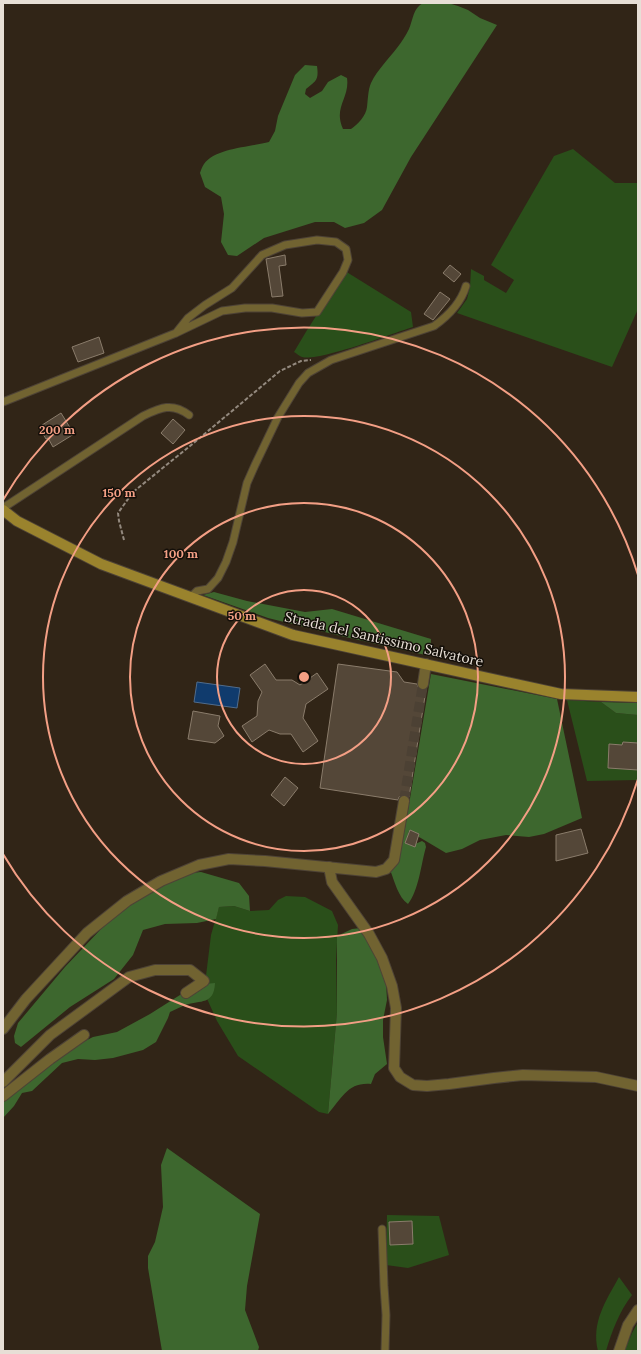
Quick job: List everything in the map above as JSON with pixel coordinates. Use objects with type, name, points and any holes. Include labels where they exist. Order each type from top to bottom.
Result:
[{"type":"street","name":"Strada del Santissimo Salvatore","points":[[3,509],[17,521],[100,564],[294,635],[561,694],[638,697]]},
{"type":"street","points":[[423,684],[426,664]]},
{"type":"street","points":[[3,1029],[26,999],[88,933],[127,901],[161,881],[199,865],[229,859],[265,860],[376,872],[386,869],[394,860],[404,802]]},
{"type":"street","points":[[329,867],[332,882],[369,934],[382,958],[392,986],[396,1008],[394,1068],[400,1077],[413,1085],[427,1086],[523,1075],[596,1077],[638,1086]]},
{"type":"street","points":[[3,1082],[50,1035],[129,977],[155,970],[190,970],[204,981],[186,993]]},
{"type":"street","points":[[3,1096],[50,1059],[84,1035]]},
{"type":"street","points":[[619,1351],[628,1325],[638,1310]]},
{"type":"lane","points":[[3,402],[176,333],[222,311],[245,308],[272,308],[302,313],[317,312],[343,272],[348,260],[346,249],[336,242],[317,240],[285,245],[262,255],[232,288],[188,318],[176,333]]},
{"type":"lane","points":[[191,597],[197,591],[208,589],[218,578],[226,562],[233,542],[247,483],[289,398],[299,383],[308,374],[331,360],[434,326],[448,316],[464,294],[466,286]]},
{"type":"lane","points":[[3,509],[143,416],[160,408],[172,407],[188,414]]},
{"type":"lane","points":[[382,1229],[386,1315],[385,1351]]},
{"type":"path","points":[[124,540],[118,513],[133,492],[280,371],[301,361],[331,360]]},
{"type":"green space","points":[[423,3],[448,3],[468,10],[480,18],[497,25],[411,157],[382,210],[364,223],[345,228],[334,222],[315,222],[264,238],[237,256],[228,255],[221,242],[224,214],[221,197],[205,187],[200,173],[204,164],[209,159],[225,151],[269,142],[275,131],[278,116],[295,75],[305,65],[317,66],[318,74],[316,80],[306,89],[305,94],[310,98],[322,91],[328,82],[341,75],[347,78],[340,121],[343,129],[351,129],[365,114],[371,83],[378,71],[404,39],[415,11]]},
{"type":"green space","points":[[573,149],[615,183],[638,183],[638,309],[612,367],[457,313],[467,299],[470,287],[471,269],[484,276],[484,280],[506,293],[514,280],[491,265],[554,156]]},
{"type":"green space","points":[[345,271],[411,312],[413,327],[339,351],[311,357],[301,357],[294,352]]},
{"type":"green space","points":[[214,592],[247,601],[305,612],[332,609],[431,639],[430,656],[268,618],[203,595]]},
{"type":"green space","points":[[431,674],[557,699],[582,818],[544,834],[529,837],[506,835],[480,840],[462,849],[446,853],[409,831],[408,835],[415,844],[422,841],[425,843],[426,847],[415,892],[408,904],[399,893],[390,870],[397,860],[405,828]]},
{"type":"green space","points":[[567,700],[601,702],[616,713],[638,715],[638,780],[587,781]]},
{"type":"green space","points":[[601,702],[638,703],[638,715],[616,713]]},
{"type":"green space","points":[[201,872],[239,883],[249,896],[250,911],[234,906],[219,907],[216,919],[197,923],[165,924],[143,930],[133,955],[114,979],[70,1007],[21,1047],[15,1043],[14,1036],[18,1023],[65,967],[120,909],[180,874]]},
{"type":"green space","points":[[286,896],[305,897],[332,911],[338,925],[336,960],[337,1012],[328,1114],[319,1112],[238,1056],[217,1021],[204,992],[211,935],[219,907],[234,906],[250,911],[269,910],[278,900]]},
{"type":"green space","points":[[361,928],[379,952],[386,982],[387,1000],[383,1020],[383,1037],[387,1064],[375,1074],[371,1084],[363,1084],[351,1088],[346,1092],[328,1114],[337,1012],[337,936],[352,929]]},
{"type":"green space","points":[[215,983],[212,995],[206,1000],[185,1005],[170,1012],[156,1042],[143,1050],[113,1058],[95,1060],[78,1059],[62,1063],[32,1091],[22,1093],[14,1106],[3,1118],[3,1098],[77,1045],[93,1037],[117,1032],[180,995],[205,984]]},
{"type":"green space","points":[[167,1148],[260,1214],[247,1286],[245,1310],[259,1347],[258,1351],[162,1351],[148,1268],[148,1256],[155,1242],[163,1207],[161,1165]]},
{"type":"green space","points":[[387,1215],[439,1216],[449,1255],[408,1268],[386,1265]]},
{"type":"green space","points":[[619,1277],[632,1295],[616,1322],[606,1351],[598,1351],[596,1331],[598,1321],[605,1303]]},
{"type":"green space","points":[[638,1322],[638,1351],[624,1351],[632,1333]]},
{"type":"water","points":[[197,682],[240,688],[237,708],[194,702]]},
{"type":"building","points":[[285,255],[286,265],[279,266],[283,296],[272,297],[266,259]]},
{"type":"building","points":[[450,265],[461,274],[454,282],[443,273]]},
{"type":"building","points":[[440,292],[450,299],[433,320],[424,314]]},
{"type":"building","points":[[99,337],[104,353],[78,362],[72,347]]},
{"type":"building","points":[[61,413],[74,434],[53,447],[39,427]]},
{"type":"building","points":[[173,419],[185,430],[173,444],[161,433]]},
{"type":"building","points":[[265,664],[276,680],[292,680],[300,685],[317,673],[328,689],[306,704],[303,718],[318,741],[303,752],[291,734],[280,734],[269,730],[252,742],[242,726],[257,716],[258,701],[262,692],[250,675]]},
{"type":"building","points":[[338,664],[397,672],[404,682],[417,684],[419,689],[426,690],[409,797],[402,795],[398,800],[320,788]]},
{"type":"building","points":[[193,711],[220,716],[218,726],[224,736],[215,743],[188,739]]},
{"type":"building","points":[[623,742],[638,743],[638,770],[608,768],[609,744],[622,745]]},
{"type":"building","points":[[285,777],[298,788],[284,806],[271,795]]},
{"type":"building","points":[[581,829],[588,853],[556,861],[556,835]]},
{"type":"building","points":[[410,830],[419,834],[415,847],[405,843]]},
{"type":"building","points":[[412,1221],[413,1244],[390,1245],[389,1222]]},
{"type":"tunnel","points":[[404,801],[423,684]]}]
